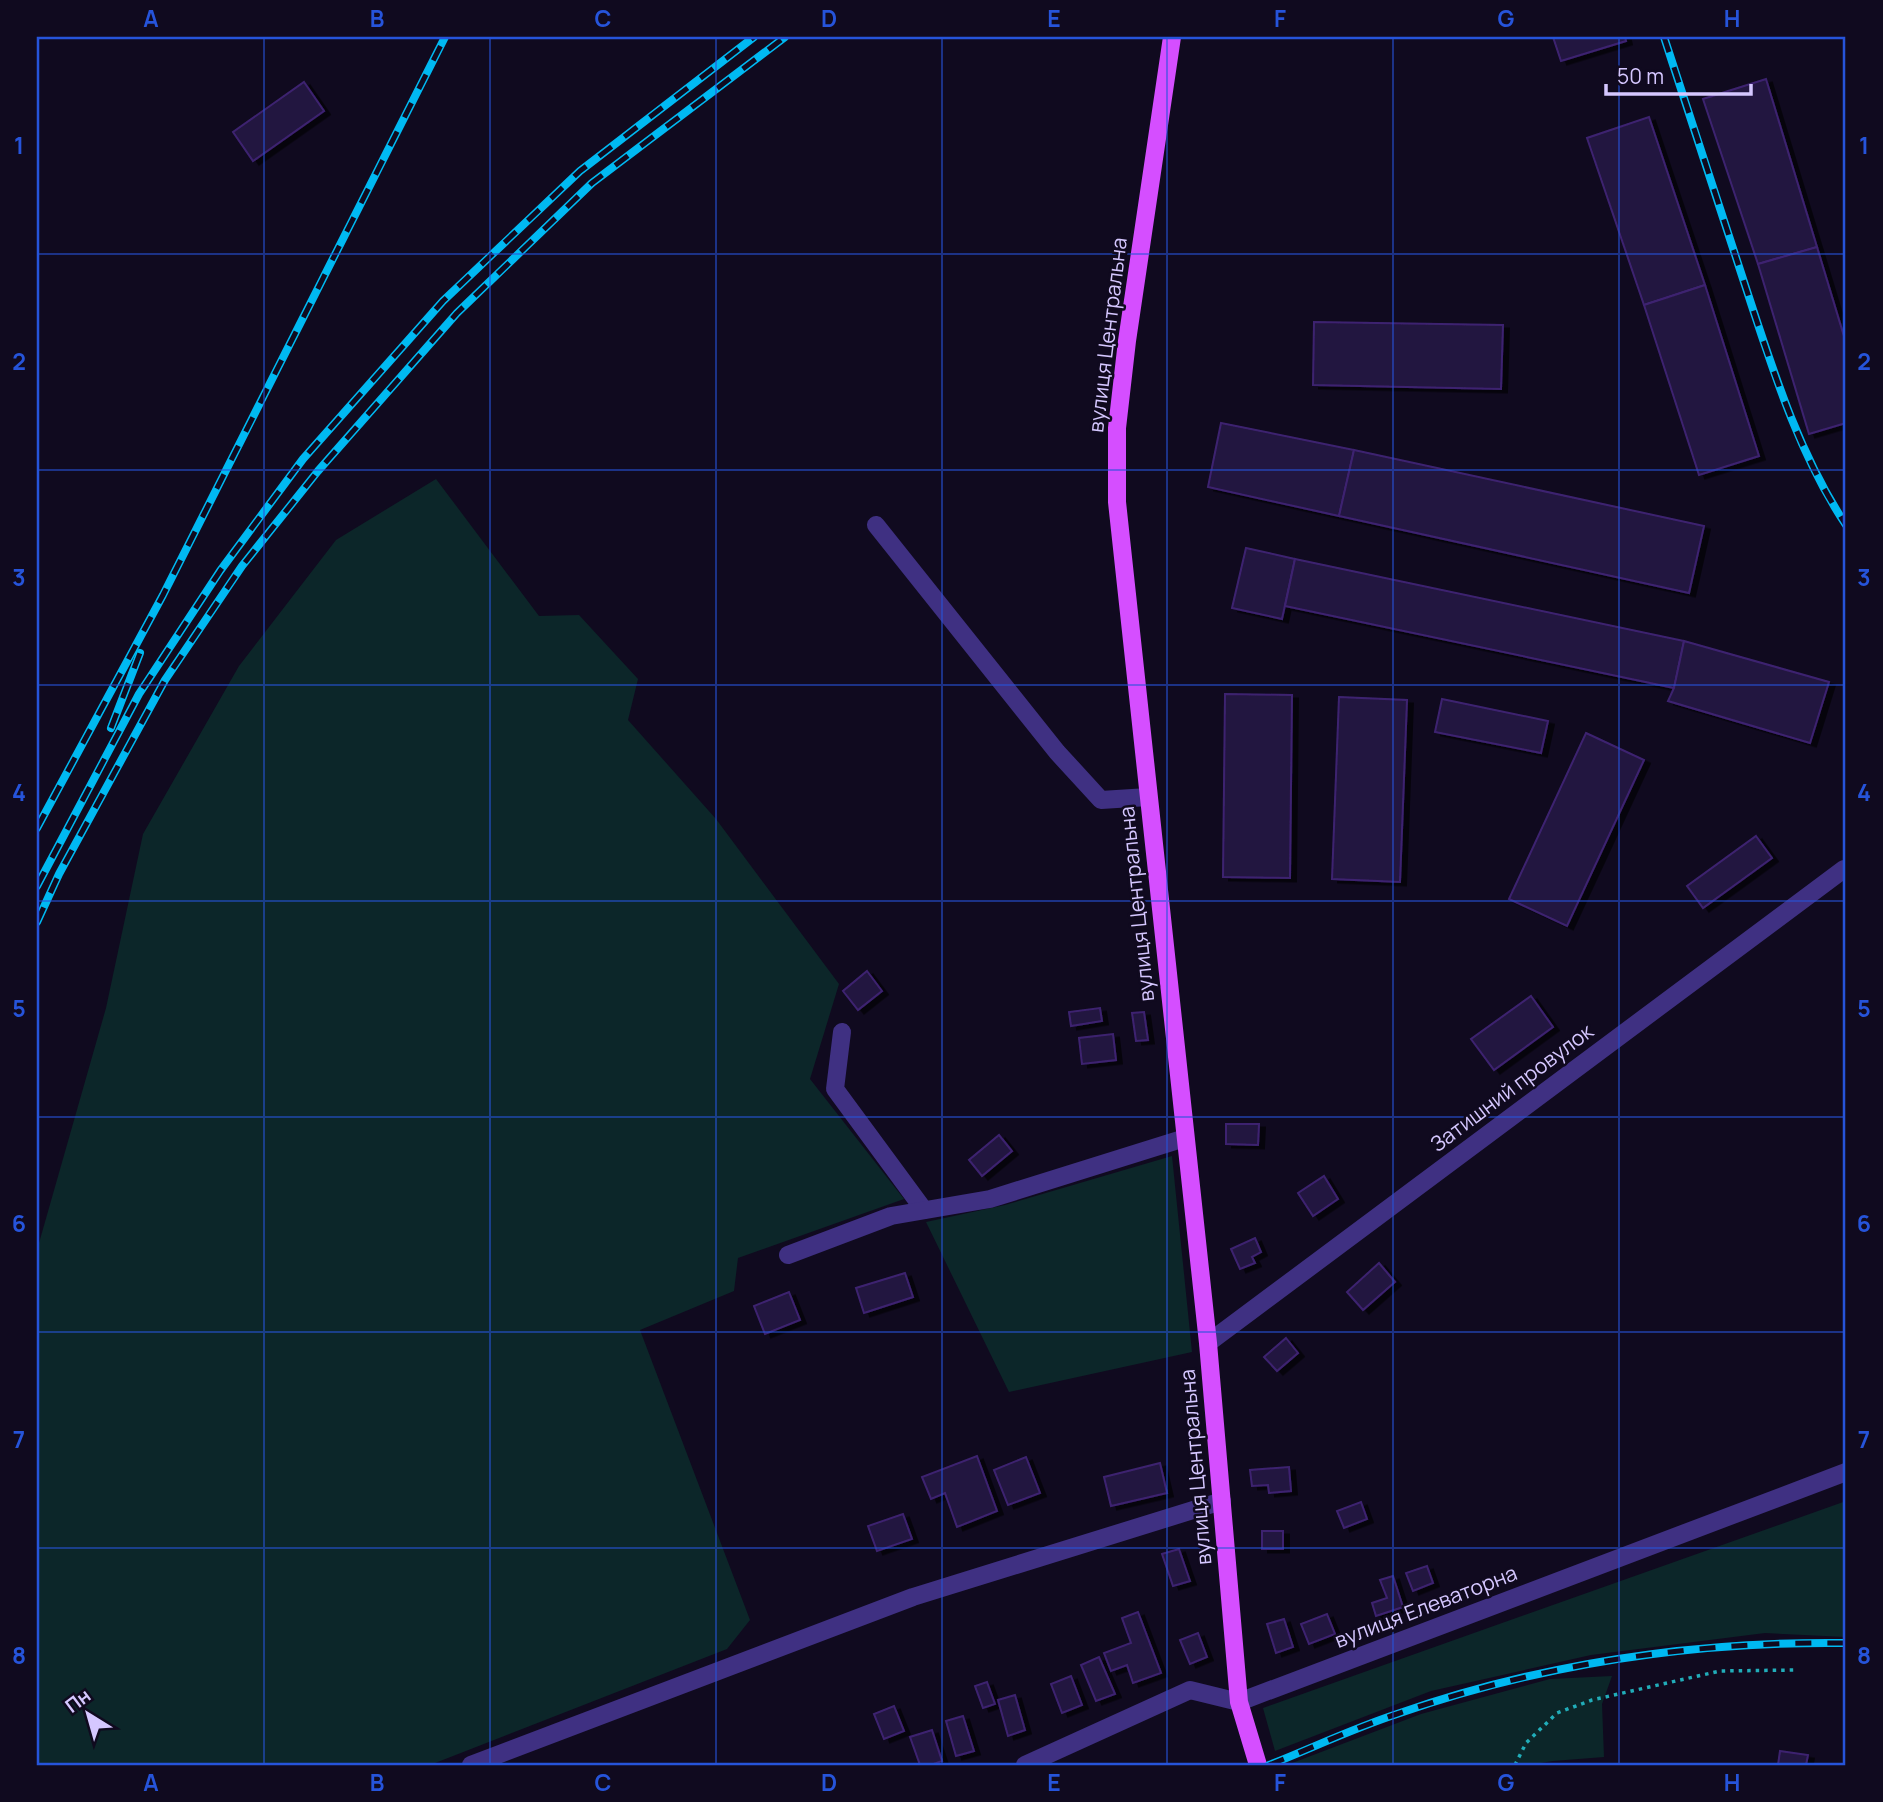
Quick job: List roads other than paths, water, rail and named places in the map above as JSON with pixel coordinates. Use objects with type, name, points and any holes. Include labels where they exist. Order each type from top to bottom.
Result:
[{"type":"main road","name":"вулиця Центральна","points":[[1172,37],[1127,341],[1117,428],[1117,502],[1208,1343],[1239,1702],[1258,1765]]},
{"type":"street","points":[[876,525],[1057,752],[1101,800],[1148,797]]},
{"type":"street","name":"Затишний провулок","points":[[1208,1343],[1843,869]]},
{"type":"street","points":[[842,1031],[835,1089],[924,1210]]},
{"type":"street","points":[[788,1255],[891,1216],[990,1199],[1185,1138]]},
{"type":"street","name":"вулиця Елеваторна","points":[[1239,1702],[1846,1472]]},
{"type":"street","points":[[471,1765],[913,1597],[1222,1501]]},
{"type":"street","points":[[1025,1765],[1190,1690],[1239,1702]]},
{"type":"railway","points":[[37,828],[163,595],[445,37]]},
{"type":"railway","points":[[37,886],[139,694],[220,571],[303,459],[443,301],[580,171],[754,37]]},
{"type":"railway","points":[[37,922],[59,874],[165,680],[242,566],[318,471],[457,313],[592,183],[785,37]]},
{"type":"railway","points":[[1664,37],[1765,347],[1788,409],[1814,469],[1846,525]]},
{"type":"railway","points":[[111,728],[140,653]]},
{"type":"railway","points":[[1269,1765],[1397,1714],[1451,1697],[1562,1669],[1675,1651],[1789,1643],[1846,1643]]}]
